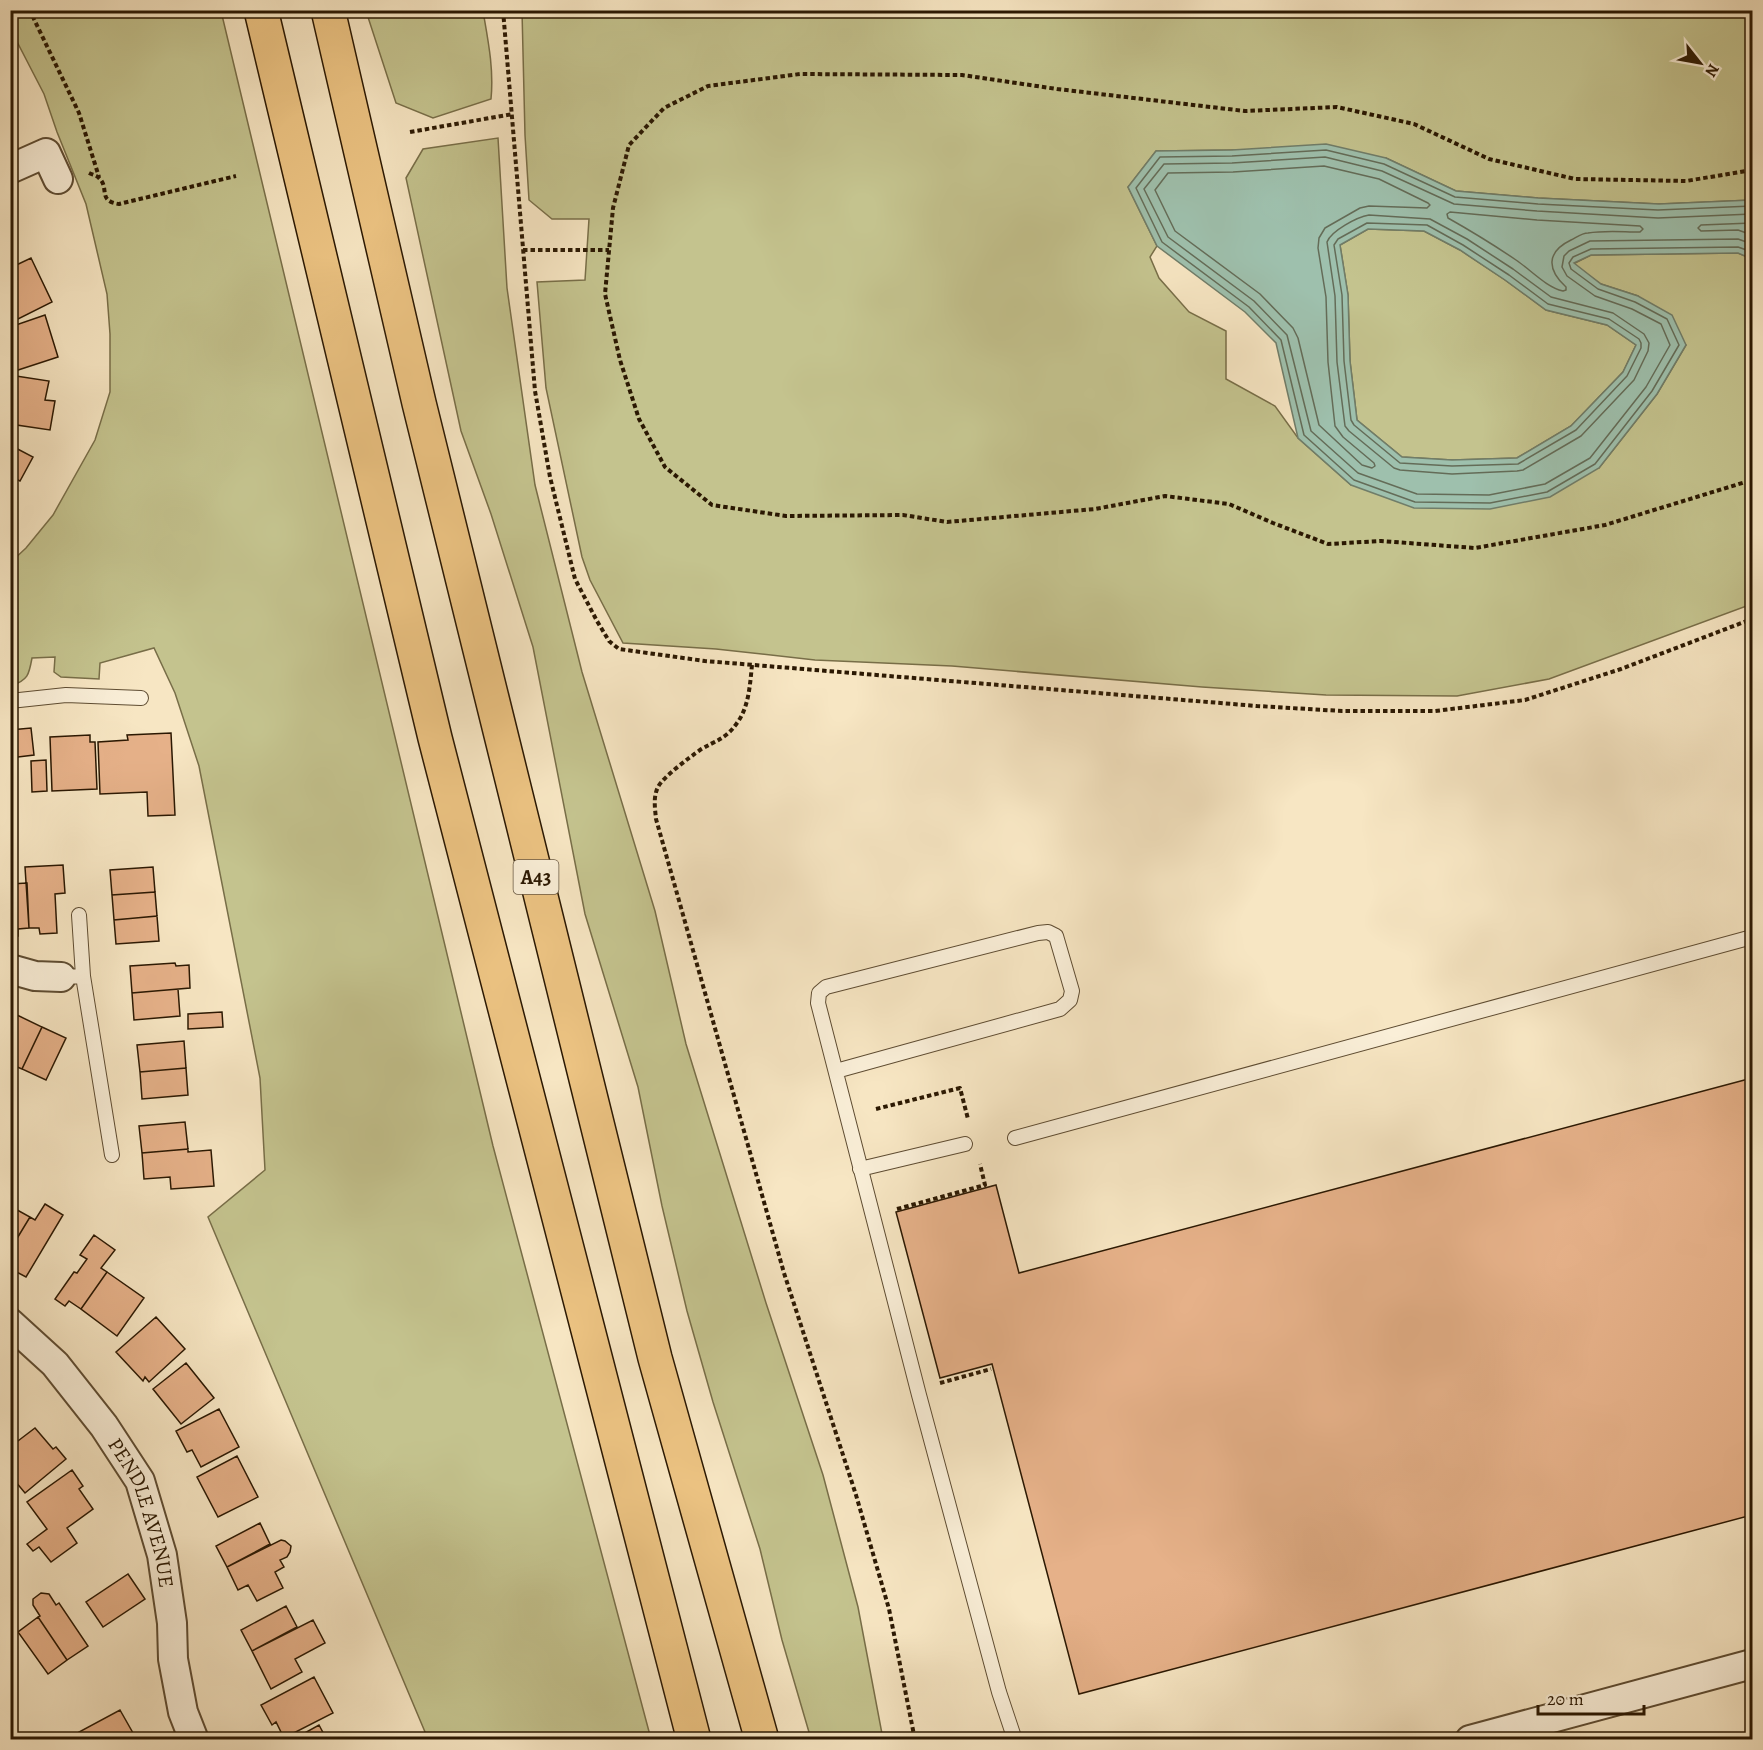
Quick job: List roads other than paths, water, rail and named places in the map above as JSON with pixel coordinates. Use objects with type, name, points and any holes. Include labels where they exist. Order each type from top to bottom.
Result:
[{"type":"highway","points":[[261,10],[435,738],[694,1740]]},
{"type":"highway","name":"A43","points":[[328,10],[419,403],[655,1358],[762,1740]]},
{"type":"street","points":[[10,169],[46,153],[58,179]]},
{"type":"street","points":[[10,969],[35,976],[72,977]]},
{"type":"street","name":"PENDLE AVENUE","points":[[10,1323],[55,1364],[104,1426],[140,1481],[162,1555],[172,1623],[173,1659],[183,1712],[194,1740]]},
{"type":"street","points":[[1470,1740],[1752,1665]]},
{"type":"lane","points":[[10,701],[66,695],[141,698]]},
{"type":"lane","points":[[79,915],[72,977],[112,1155]]},
{"type":"lane","points":[[836,1071],[1060,1009],[1070,1000],[1072,991],[1056,936],[1048,932],[1038,933],[826,987],[819,993],[818,1003],[919,1395],[993,1669],[1015,1740]]},
{"type":"lane","points":[[1015,1138],[1752,937]]},
{"type":"lane","points":[[860,1169],[965,1144]]},
{"type":"water","points":[[1326,144],[1386,158],[1456,191],[1659,204],[1752,200],[1752,259],[1738,253],[1591,255],[1574,263],[1601,284],[1638,296],[1672,315],[1686,345],[1657,394],[1599,468],[1550,497],[1490,509],[1414,508],[1351,485],[1298,438],[1276,343],[1245,312],[1157,246],[1128,187],[1156,151],[1232,150]],"holes":[[[1368,229],[1424,231],[1460,250],[1546,310],[1607,325],[1636,345],[1623,372],[1571,426],[1517,458],[1452,460],[1402,457],[1357,420],[1350,361],[1348,295],[1340,245]]]}]
